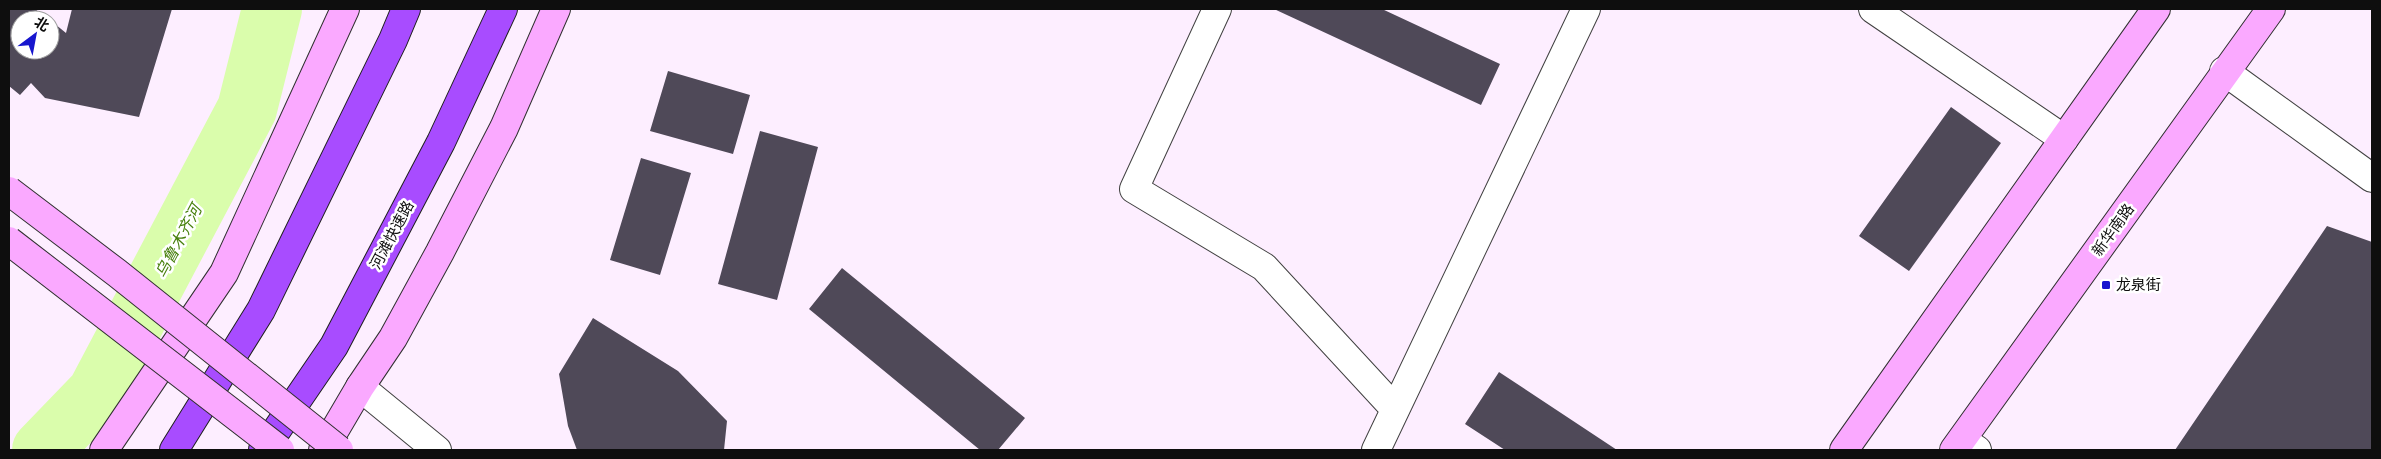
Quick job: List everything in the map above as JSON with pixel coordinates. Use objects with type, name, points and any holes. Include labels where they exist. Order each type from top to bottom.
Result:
[{"type":"highway","points":[[174,450],[260,310],[393,40],[406,9]]},
{"type":"highway","name":"河滩快速路","points":[[263,450],[334,346],[441,142],[503,9]]},
{"type":"street","points":[[104,450],[224,273],[345,9]]},
{"type":"street","points":[[323,450],[360,387],[393,338],[440,252],[504,128],[556,9]]},
{"type":"street","points":[[1217,9],[1134,190],[1264,267],[1395,409]]},
{"type":"street","points":[[1376,450],[1586,9]]},
{"type":"street","points":[[1873,9],[2064,139]]},
{"type":"street","points":[[1844,450],[2156,9]]},
{"type":"street","name":"新华南路","points":[[1965,447],[2225,71],[2271,9]]},
{"type":"street","points":[[2225,71],[2372,178]]},
{"type":"street","points":[[9,191],[117,273],[339,450]]},
{"type":"street","points":[[9,241],[280,450]]},
{"type":"street","points":[[360,387],[437,450]]},
{"type":"building","points":[[9,9],[36,10],[10,10],[10,60],[60,60],[60,28],[66,33],[72,9],[172,9],[139,117],[45,98],[31,83],[20,95],[9,86]]},
{"type":"building","points":[[1274,9],[1382,9],[1500,64],[1481,105]]},
{"type":"building","points":[[668,71],[750,95],[733,154],[650,131]]},
{"type":"building","points":[[1951,107],[2001,143],[1909,271],[1859,236]]},
{"type":"building","points":[[760,131],[818,147],[777,300],[718,284]]},
{"type":"building","points":[[641,158],[691,173],[660,275],[610,260]]},
{"type":"building","points":[[2327,226],[2372,242],[2372,450],[2175,450]]},
{"type":"building","points":[[842,268],[1025,418],[998,450],[980,450],[809,309]]},
{"type":"building","points":[[593,318],[678,371],[727,421],[724,450],[577,450],[568,426],[559,374]]},
{"type":"building","points":[[1499,372],[1617,450],[1505,450],[1465,424]]},
{"type":"waterway","name":"乌鲁木齐河","points":[[42,450],[97,393],[247,109],[272,9]]},
{"type":"place","name":"龙泉街","points":[[2106,285]]}]
